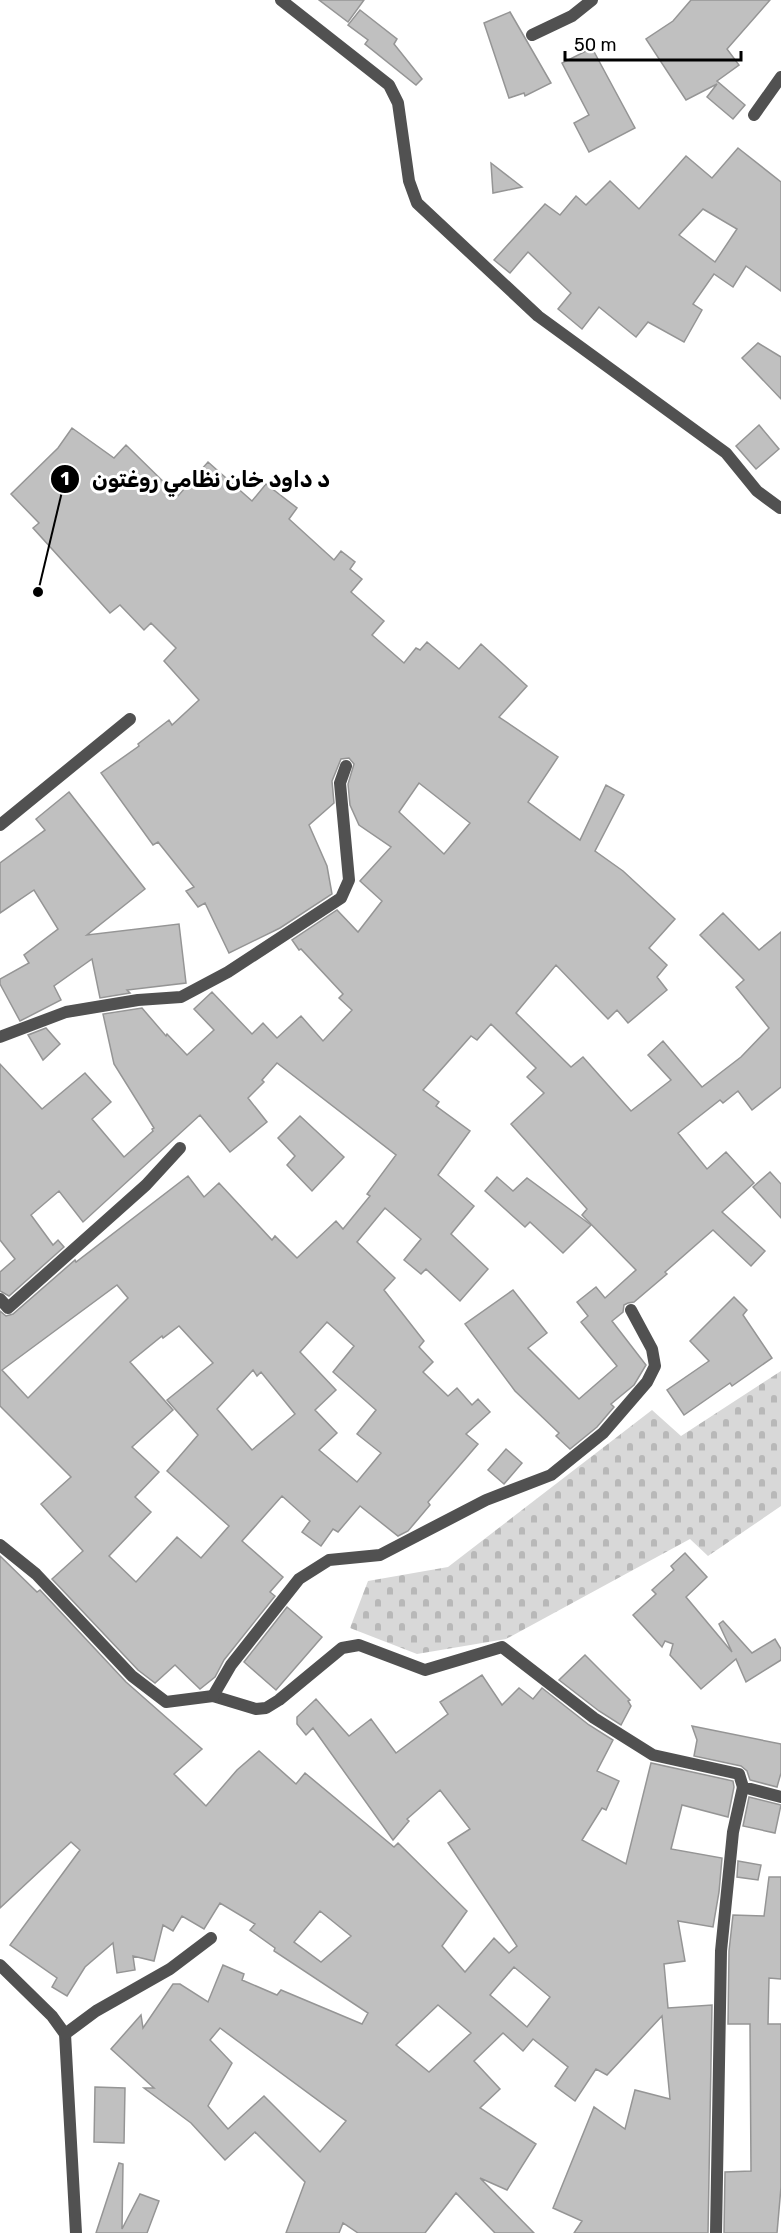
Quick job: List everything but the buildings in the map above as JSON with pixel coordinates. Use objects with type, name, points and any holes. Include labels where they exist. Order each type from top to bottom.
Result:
[{"type":"street","points":[[281,0],[389,85],[398,103],[409,181],[417,202],[538,316],[726,453],[757,491],[780,508]]},
{"type":"street","points":[[532,35],[572,16],[592,0]]},
{"type":"street","points":[[754,115],[781,77]]},
{"type":"street","points":[[0,825],[130,719]]},
{"type":"street","points":[[1,1035],[66,1012],[138,999],[181,996],[228,972],[341,898],[349,880],[339,783],[346,766]]},
{"type":"street","points":[[0,1299],[8,1308],[146,1185],[180,1148]]},
{"type":"street","points":[[213,1696],[231,1665],[299,1579],[329,1560],[380,1555],[486,1500],[551,1475],[603,1433],[647,1382],[655,1366],[652,1349],[631,1310]]},
{"type":"street","points":[[0,1545],[36,1574],[132,1676],[166,1702],[213,1696],[256,1708],[266,1708],[342,1648],[359,1646],[425,1670],[502,1647],[594,1719],[653,1755],[739,1774],[743,1787],[733,1832],[720,1951],[716,2233]]},
{"type":"street","points":[[743,1787],[781,1797]]},
{"type":"street","points":[[65,2034],[96,2011],[170,1969],[212,1938]]},
{"type":"street","points":[[0,1965],[52,2016],[65,2034],[76,2233]]},
{"type":"green space","points":[[781,1371],[781,1506],[708,1556],[690,1539],[506,1639],[417,1654],[350,1628],[368,1581],[448,1567],[652,1410],[681,1436]]},
{"type":"place","name":"د داود خان نظامي روغتون","points":[[38,592]]}]
